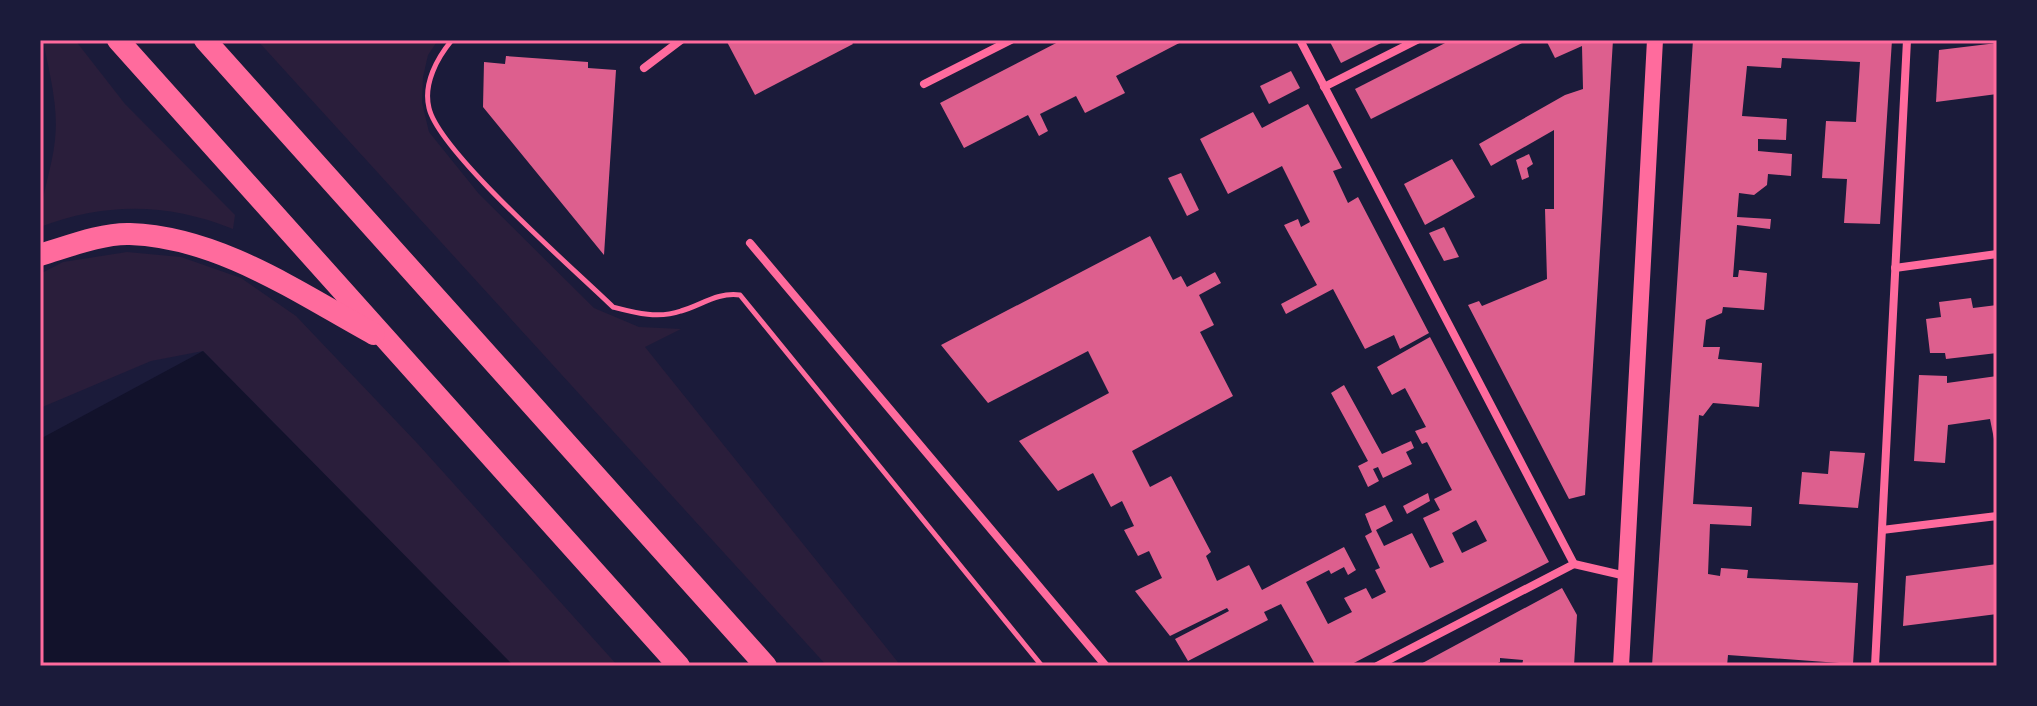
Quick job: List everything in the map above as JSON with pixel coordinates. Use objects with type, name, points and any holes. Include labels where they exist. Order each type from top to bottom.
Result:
[{"type":"highway","points":[[118,40],[679,666]]},
{"type":"highway","points":[[205,40],[766,666]]},
{"type":"highway","points":[[40,255],[127,234],[183,241],[249,266],[389,343]]},
{"type":"main road","points":[[1621,666],[1655,40]]},
{"type":"street","points":[[644,68],[681,40]]},
{"type":"street","points":[[924,84],[1011,40]]},
{"type":"street","points":[[1300,40],[1574,564]]},
{"type":"street","points":[[1324,87],[1417,40]]},
{"type":"street","points":[[1875,666],[1907,40]]},
{"type":"street","points":[[750,243],[1106,666]]},
{"type":"street","points":[[1895,268],[1997,254]]},
{"type":"street","points":[[1882,530],[1997,516]]},
{"type":"street","points":[[1377,666],[1574,564],[1626,576]]},
{"type":"path","points":[[452,40],[439,57],[428,92],[428,107],[446,143],[613,307],[640,315],[662,315],[678,313],[723,293],[740,295],[1042,666]]},
{"type":"shaded area","points":[[43,40],[75,40],[125,104],[235,215],[233,229],[185,214],[137,209],[89,213],[40,227],[56,128],[53,90]]},
{"type":"shaded area","points":[[257,40],[438,40],[428,55],[423,77],[422,103],[429,132],[479,194],[594,308],[639,327],[681,329],[645,347],[901,666],[827,666]]},
{"type":"shaded area","points":[[127,252],[181,257],[241,278],[296,316],[417,443],[618,666],[513,666],[203,351],[151,361],[40,408],[40,274],[63,262]]},
{"type":"shaded area","points":[[203,351],[514,666],[40,666],[40,439]]},
{"type":"building","points":[[726,40],[850,40],[853,44],[755,95]]},
{"type":"building","points":[[1062,40],[1185,40],[1116,76],[1125,93],[1085,113],[1076,96],[1040,114],[1048,131],[1039,136],[1028,115],[964,148],[940,103]]},
{"type":"building","points":[[1387,40],[1341,63],[1330,42]]},
{"type":"building","points":[[1451,40],[1528,40],[1371,119],[1355,89]]},
{"type":"building","points":[[1546,40],[1613,40],[1585,495],[1569,499],[1468,305],[1479,301],[1482,306],[1547,279],[1545,209],[1554,209],[1554,130],[1491,166],[1479,144],[1565,95],[1583,89],[1582,46],[1555,58]]},
{"type":"building","points":[[1693,40],[1892,40],[1880,224],[1844,223],[1847,179],[1822,178],[1826,121],[1856,122],[1860,62],[1782,58],[1781,68],[1747,66],[1742,116],[1787,119],[1786,140],[1758,139],[1758,151],[1792,154],[1791,176],[1768,174],[1767,185],[1754,195],[1739,193],[1737,217],[1771,219],[1770,229],[1737,225],[1733,277],[1738,277],[1739,270],[1767,273],[1764,310],[1723,307],[1722,313],[1706,320],[1703,347],[1720,347],[1718,359],[1762,363],[1759,407],[1713,403],[1703,416],[1699,415],[1693,504],[1752,507],[1751,526],[1710,524],[1708,574],[1720,576],[1721,568],[1748,570],[1747,578],[1858,583],[1853,664],[1728,655],[1727,666],[1652,666]]},
{"type":"building","points":[[1997,43],[1997,94],[1936,102],[1939,50]]},
{"type":"building","points":[[506,56],[588,62],[588,68],[616,70],[604,255],[483,107],[484,62],[505,64]]},
{"type":"building","points":[[1291,71],[1300,88],[1269,104],[1260,86]]},
{"type":"building","points":[[1308,104],[1342,168],[1333,171],[1348,203],[1358,197],[1429,333],[1400,349],[1394,335],[1365,349],[1333,289],[1286,314],[1281,304],[1317,285],[1284,225],[1298,219],[1301,227],[1310,222],[1282,166],[1228,194],[1200,139],[1253,112],[1262,128]]},
{"type":"building","points":[[1529,154],[1533,164],[1527,168],[1529,177],[1522,180],[1516,160]]},
{"type":"building","points":[[1452,159],[1475,197],[1425,225],[1404,184]]},
{"type":"building","points":[[1181,173],[1199,210],[1187,216],[1168,178]]},
{"type":"building","points":[[1444,227],[1459,257],[1444,261],[1429,233]]},
{"type":"building","points":[[1150,236],[1173,280],[1181,276],[1187,287],[1215,272],[1221,283],[1199,295],[1214,325],[1200,332],[1233,396],[1132,451],[1150,487],[1171,476],[1211,552],[1206,556],[1217,581],[1249,565],[1262,590],[1344,547],[1356,570],[1348,575],[1344,567],[1331,574],[1329,570],[1306,582],[1328,624],[1352,612],[1344,598],[1366,588],[1372,599],[1386,592],[1375,570],[1380,568],[1365,536],[1372,532],[1365,514],[1385,505],[1393,521],[1376,530],[1384,546],[1412,533],[1430,568],[1444,562],[1423,518],[1440,510],[1434,499],[1452,490],[1427,442],[1422,444],[1415,431],[1426,427],[1405,388],[1392,395],[1377,367],[1430,337],[1549,562],[1348,666],[1316,666],[1281,604],[1264,612],[1268,620],[1188,661],[1175,639],[1229,611],[1227,608],[1170,636],[1135,591],[1162,578],[1149,551],[1138,556],[1124,530],[1134,526],[1122,501],[1111,507],[1093,473],[1058,491],[1019,441],[1109,393],[1088,351],[988,403],[941,345]],"holes":[[[1476,520],[1487,541],[1462,553],[1452,533]]]},
{"type":"building","points":[[1971,298],[1973,308],[1997,305],[1997,353],[1946,359],[1945,353],[1930,353],[1926,319],[1941,317],[1939,302]]},
{"type":"building","points":[[1919,375],[1947,376],[1947,383],[1997,376],[1997,454],[1990,419],[1948,425],[1945,463],[1914,461]]},
{"type":"building","points":[[1344,385],[1382,454],[1411,441],[1414,448],[1406,452],[1412,464],[1383,478],[1378,467],[1373,469],[1379,481],[1368,487],[1358,466],[1368,461],[1331,393]]},
{"type":"building","points":[[1830,451],[1865,453],[1858,508],[1799,504],[1802,472],[1828,474]]},
{"type":"building","points":[[1428,493],[1430,501],[1407,514],[1403,506]]},
{"type":"building","points":[[1997,564],[1997,614],[1903,626],[1906,576]]},
{"type":"building","points":[[1562,588],[1577,615],[1574,666],[1522,666],[1523,660],[1500,658],[1500,662],[1491,666],[1417,666]]}]
